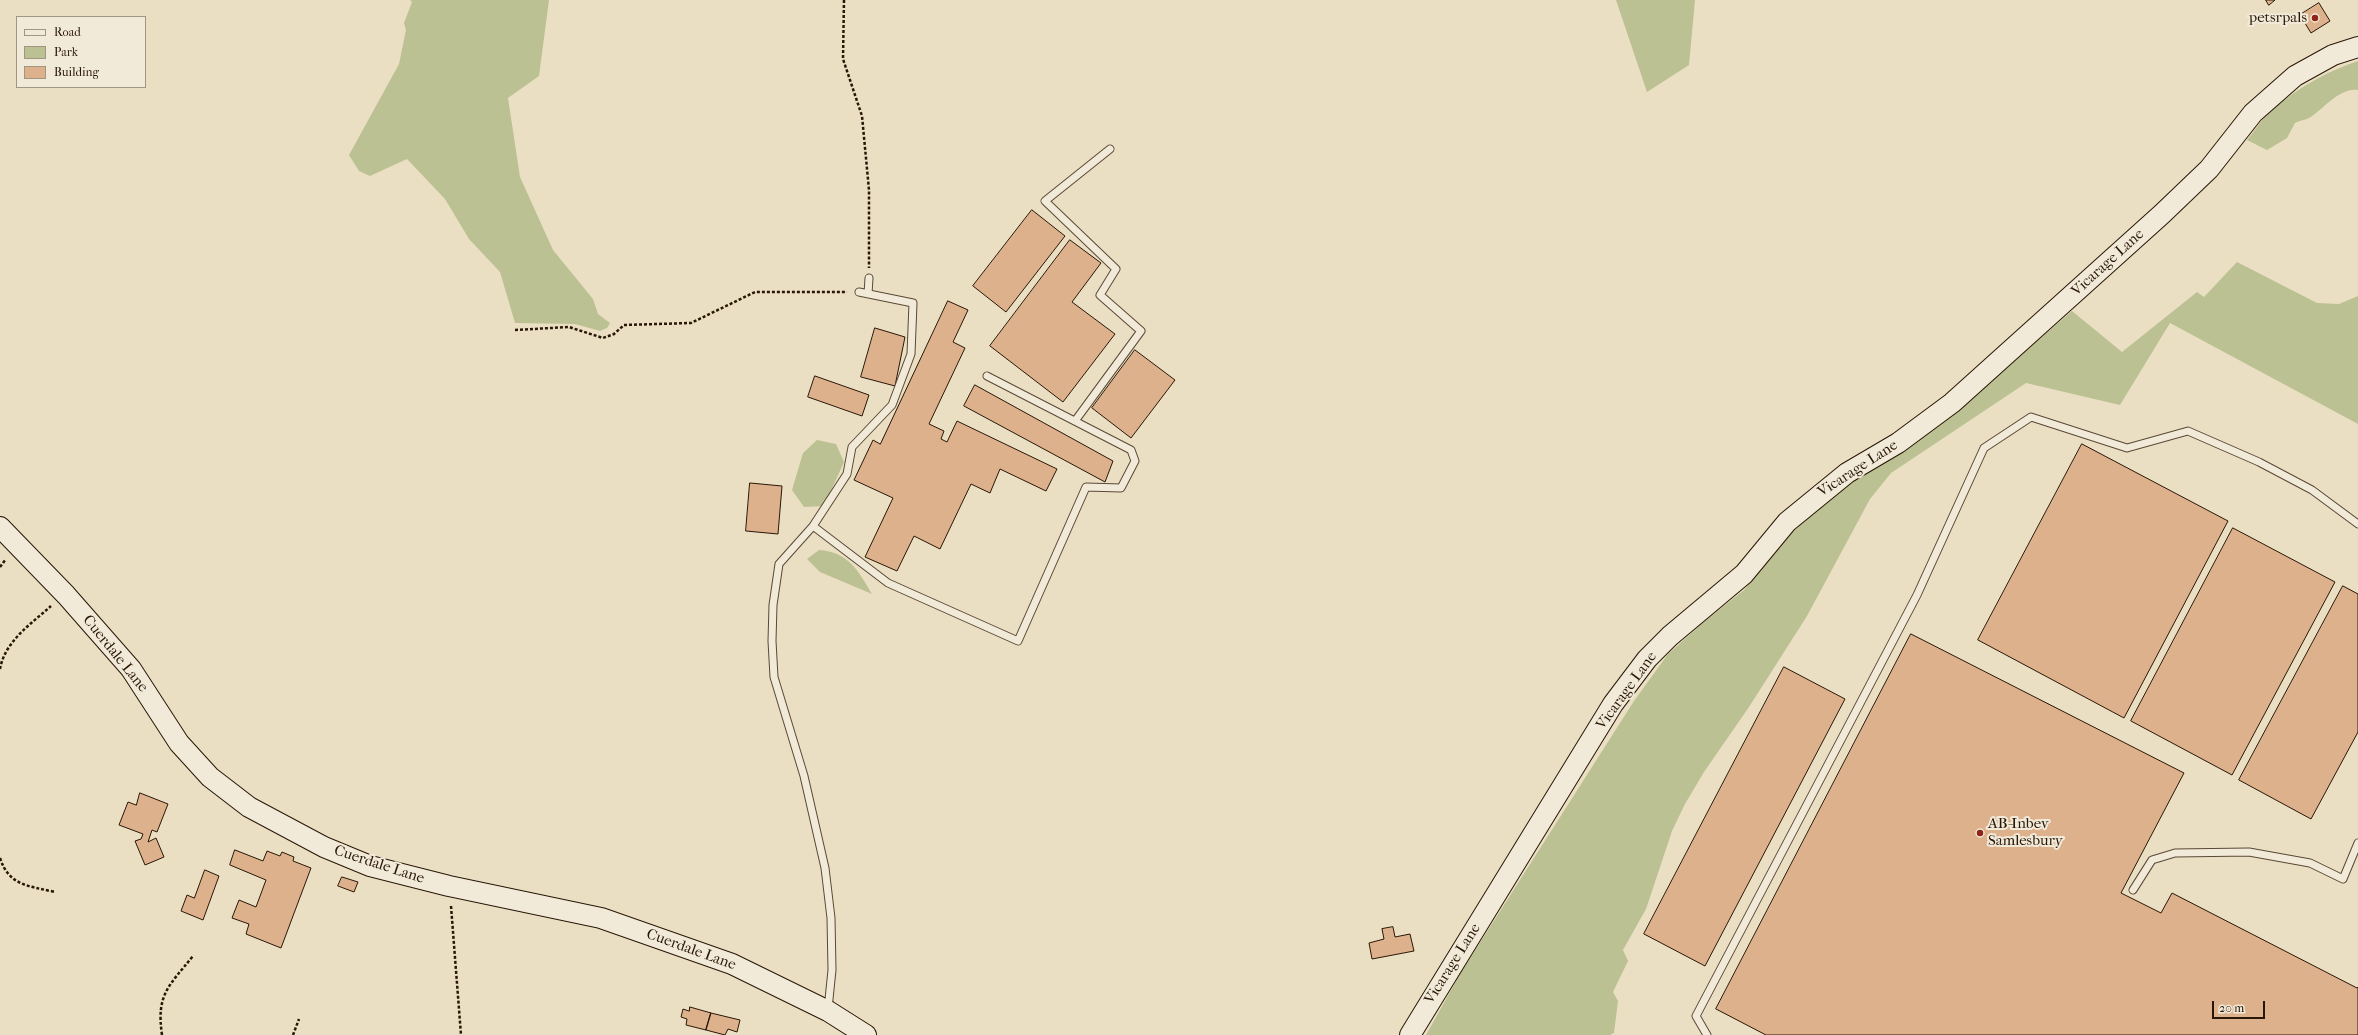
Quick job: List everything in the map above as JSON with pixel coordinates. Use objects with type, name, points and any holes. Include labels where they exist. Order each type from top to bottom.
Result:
[{"type":"street","name":"Vicarage Lane","points":[[1410,1035],[1614,704],[1647,659],[1670,636],[1744,574],[1786,522],[1820,493],[1847,473],[1898,443],[1952,403],[2162,214],[2209,169],[2253,113],[2295,76],[2333,55],[2358,47]]},
{"type":"street","name":"Cuerdale Lane","points":[[0,527],[66,595],[131,669],[179,743],[210,777],[249,807],[324,847],[363,863],[450,886],[601,918],[732,964],[828,1011],[866,1035]]},
{"type":"lane","points":[[1075,421],[1141,332],[1100,295],[1116,269],[1045,201],[1110,149]]},
{"type":"lane","points":[[868,294],[869,278]]},
{"type":"lane","points":[[828,1011],[832,962],[831,918],[825,868],[804,776],[774,676],[772,641],[773,605],[779,564],[813,526],[847,474],[852,447],[892,405],[911,354],[913,303],[859,292]]},
{"type":"lane","points":[[813,526],[888,583],[1018,641],[1086,487],[1121,488],[1135,461],[1131,450],[987,376]]},
{"type":"lane","points":[[1708,1035],[1696,1016],[1917,595],[1984,448],[2031,417],[2127,448],[2188,431],[2259,462],[2305,486],[2358,524]]},
{"type":"lane","points":[[2133,890],[2152,860],[2175,853],[2249,852],[2310,863],[2343,879],[2358,843]]},
{"type":"path","points":[[844,0],[843,59],[862,116],[869,190],[869,278]]},
{"type":"path","points":[[515,330],[568,327],[603,338],[614,334],[624,325],[691,323],[755,292],[859,292]]},
{"type":"path","points":[[0,668],[2,655],[10,644],[51,606],[66,595]]},
{"type":"path","points":[[0,858],[4,870],[18,883],[55,892]]},
{"type":"path","points":[[450,886],[461,1035]]},
{"type":"path","points":[[162,1035],[159,1014],[166,989],[193,956]]},
{"type":"path","points":[[293,1035],[300,1020]]},
{"type":"green space","points":[[410,0],[549,0],[539,76],[508,98],[520,177],[553,250],[593,299],[598,314],[610,323],[607,328],[600,331],[575,324],[515,323],[500,272],[469,239],[445,199],[407,159],[370,176],[359,171],[349,155],[399,64],[406,30],[404,23],[412,2]]},
{"type":"green space","points":[[1616,0],[1695,0],[1689,65],[1647,92]]},
{"type":"green space","points":[[2358,61],[2358,90],[2352,90],[2339,95],[2310,117],[2295,123],[2287,138],[2267,150],[2247,140],[2265,117],[2288,97],[2322,76]]},
{"type":"green space","points":[[2237,262],[2317,303],[2339,304],[2358,296],[2358,424],[2170,323],[2120,405],[2026,383],[1891,473],[1870,499],[1807,616],[1749,707],[1704,772],[1685,804],[1672,831],[1646,909],[1623,950],[1628,961],[1613,992],[1618,1001],[1614,1033],[1610,1035],[1426,1035],[1460,974],[1634,701],[1668,654],[1705,621],[1744,590],[1789,535],[1837,493],[1968,401],[2072,311],[2122,352],[2197,292],[2204,297]]},
{"type":"green space","points":[[817,440],[836,444],[844,462],[824,506],[804,507],[792,490],[803,453]]},
{"type":"green space","points":[[819,550],[829,551],[845,558],[857,570],[872,594],[820,572],[807,559]]},
{"type":"building","points":[[2266,0],[2275,0],[2269,5]]},
{"type":"building","name":"petsrpals","points":[[2319,3],[2330,21],[2311,33],[2300,15]]},
{"type":"building","points":[[1032,210],[1065,236],[1006,312],[973,286]]},
{"type":"building","points":[[1070,240],[1101,263],[1072,302],[1115,334],[1063,402],[990,346]]},
{"type":"building","points":[[948,301],[968,310],[953,342],[965,348],[929,424],[944,431],[941,439],[947,442],[957,421],[1057,469],[1046,491],[1000,469],[990,493],[971,484],[940,549],[914,536],[897,571],[865,557],[893,498],[854,480],[873,440],[880,444]]},
{"type":"building","points":[[875,328],[905,337],[895,386],[861,377]]},
{"type":"building","points":[[1135,350],[1175,380],[1131,438],[1092,408]]},
{"type":"building","points":[[815,376],[869,395],[862,416],[808,397]]},
{"type":"building","points":[[975,385],[1113,461],[1105,482],[964,406]]},
{"type":"building","points":[[2082,444],[2228,521],[2124,718],[1978,640]]},
{"type":"building","points":[[750,483],[782,486],[778,534],[746,531]]},
{"type":"building","points":[[2233,528],[2335,582],[2232,775],[2131,721]]},
{"type":"building","points":[[2343,586],[2358,594],[2358,732],[2311,819],[2239,780]]},
{"type":"building","name":"AB-Inbev Samlesbury","points":[[1911,634],[2184,773],[2121,893],[2161,913],[2172,893],[2357,988],[2358,987],[2358,1035],[1766,1035],[1716,1009]]},
{"type":"building","points":[[1784,667],[1845,699],[1705,966],[1644,934]]},
{"type":"building","points":[[140,793],[168,804],[157,832],[152,830],[148,842],[156,838],[164,857],[145,865],[135,841],[141,839],[143,834],[119,825],[128,802],[136,805]]},
{"type":"building","points":[[235,850],[263,861],[267,851],[280,856],[282,852],[294,857],[293,861],[311,868],[281,948],[246,934],[249,924],[232,918],[239,900],[256,907],[266,880],[230,865]]},
{"type":"building","points":[[205,870],[219,876],[203,920],[181,911],[187,895],[194,898]]},
{"type":"building","points":[[342,877],[358,882],[354,892],[338,886]]},
{"type":"building","points":[[1393,927],[1395,937],[1410,934],[1414,951],[1372,959],[1369,943],[1384,939],[1382,929]]},
{"type":"building","points":[[690,1007],[711,1013],[706,1030],[686,1025],[687,1019],[681,1017],[683,1009],[689,1011]]},
{"type":"building","points":[[711,1013],[740,1020],[737,1032],[728,1029],[725,1035],[706,1030]]},
{"type":"place","name":"petsrpals","points":[[2315,18]]},
{"type":"place","name":"AB-Inbev Samlesbury","points":[[1980,833]]}]
